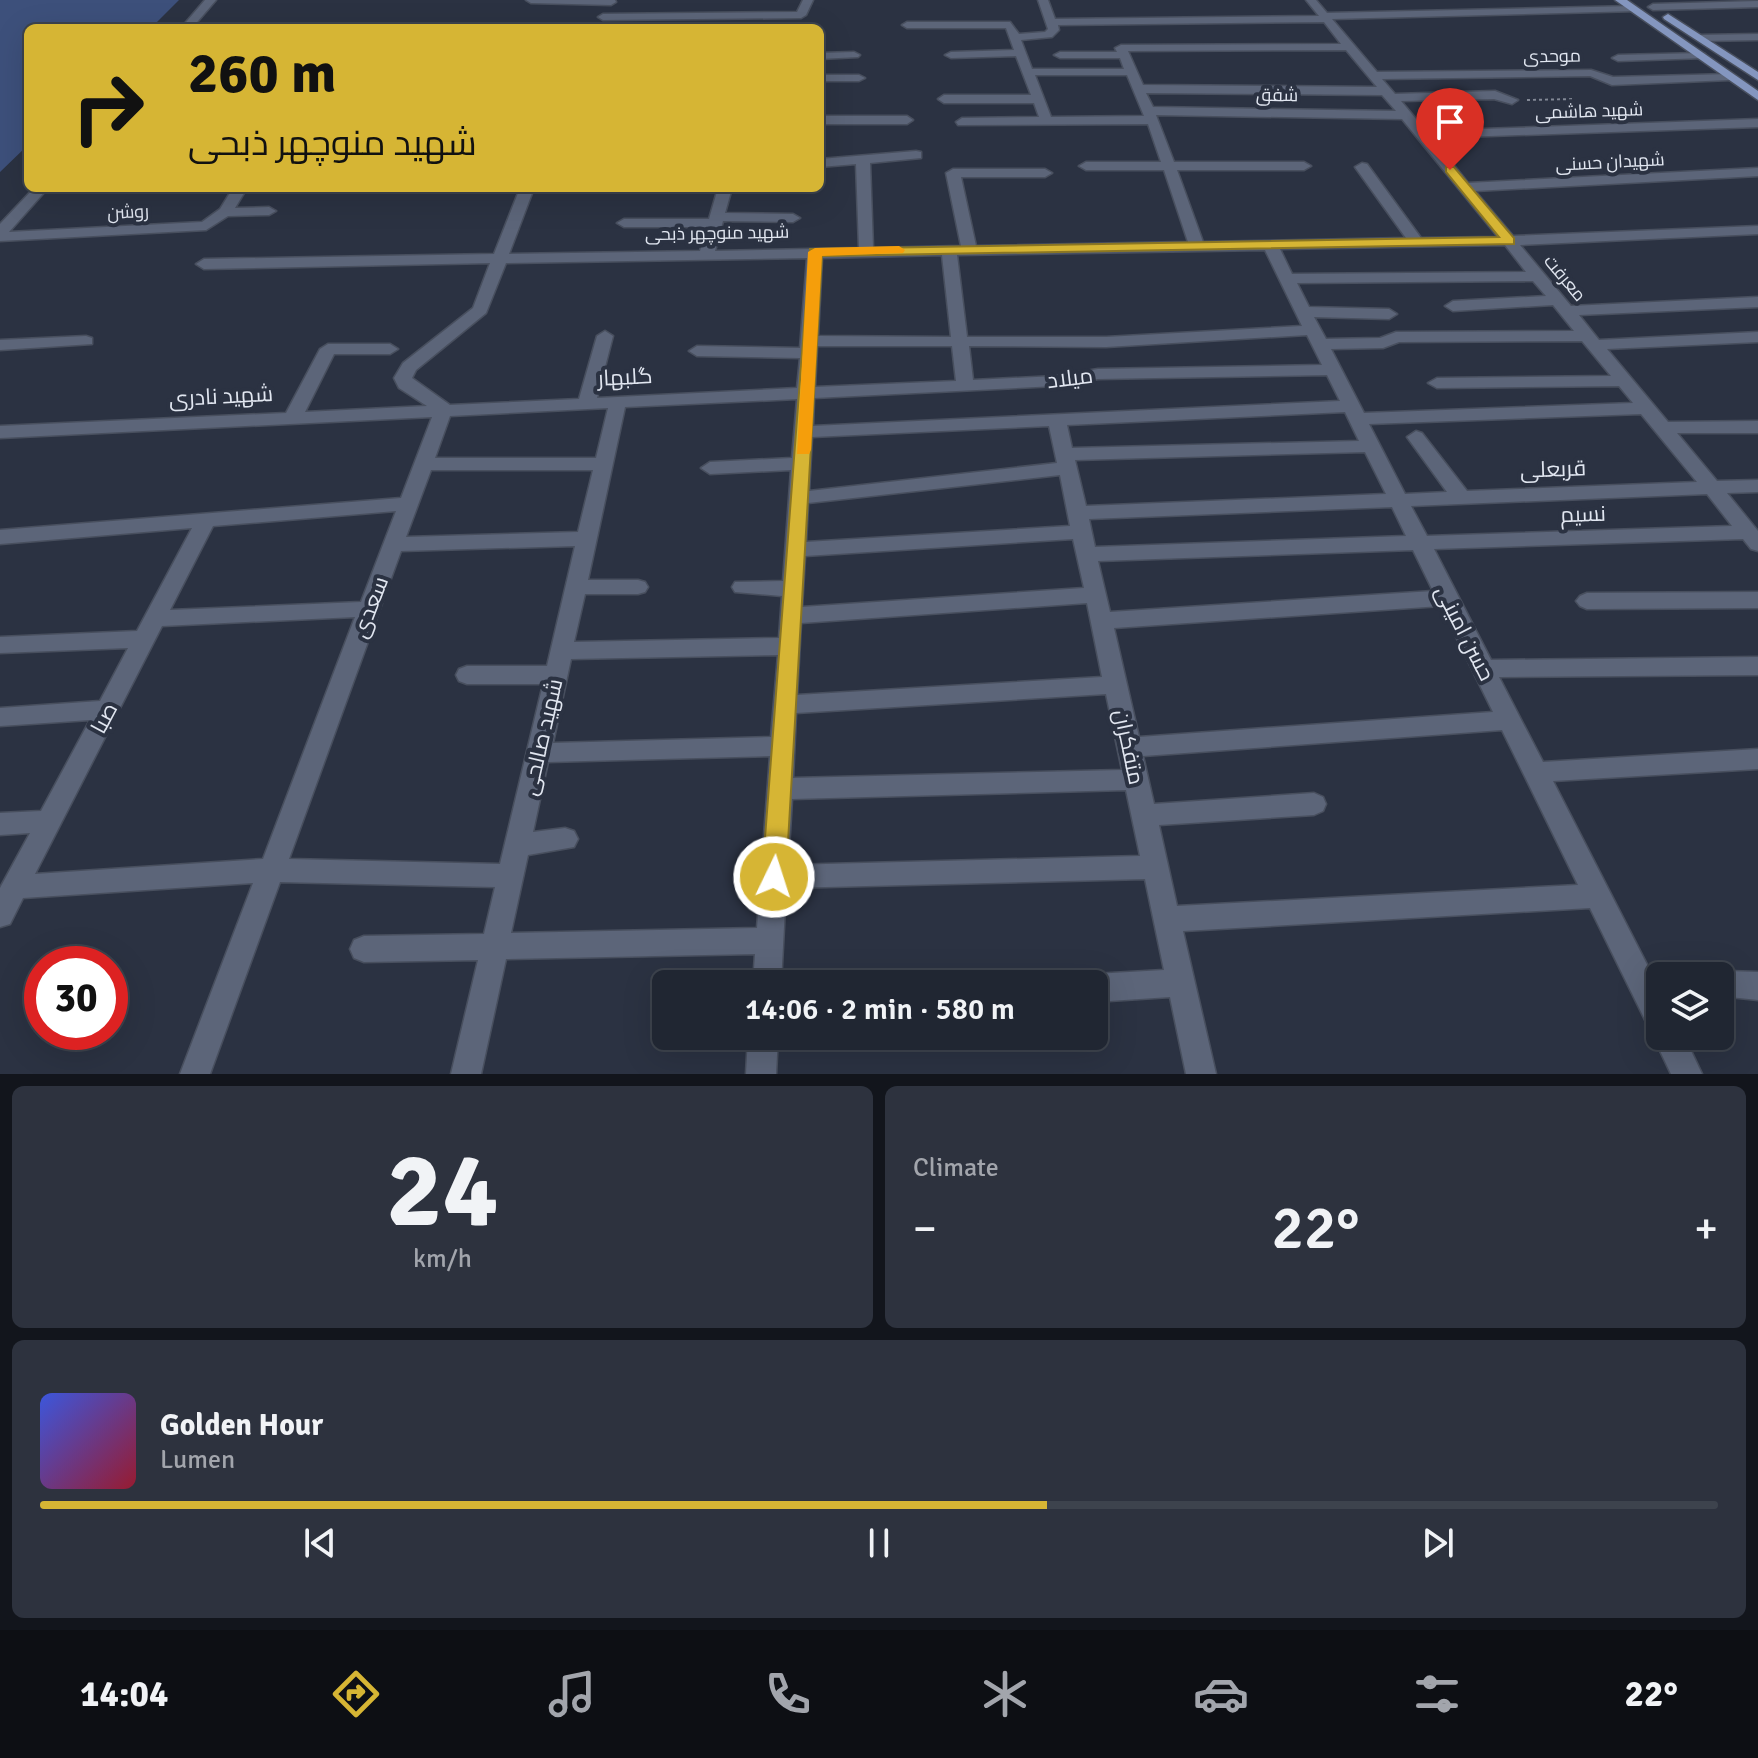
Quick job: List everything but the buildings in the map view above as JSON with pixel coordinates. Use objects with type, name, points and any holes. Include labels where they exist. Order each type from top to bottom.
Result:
[{"type":"main road","points":[[1620,0],[1758,96]]},
{"type":"main road","points":[[1648,3],[1758,77]]},
{"type":"street","points":[[190,24],[211,0]]},
{"type":"street","points":[[531,0],[611,1],[600,24]]},
{"type":"street","points":[[603,17],[801,15],[808,0]]},
{"type":"street","points":[[1015,37],[1048,35],[1054,30],[1043,0]]},
{"type":"street","name":"معرفت","points":[[1311,0],[1753,538]]},
{"type":"street","points":[[1648,3],[1748,3]]},
{"type":"street","points":[[1051,22],[1633,9]]},
{"type":"street","points":[[907,25],[1010,25],[1047,122]]},
{"type":"street","points":[[1700,38],[1758,37]]},
{"type":"street","points":[[1060,55],[1349,47]]},
{"type":"street","points":[[1122,51],[1150,116],[1197,246]]},
{"type":"street","points":[[951,55],[1021,53]]},
{"type":"street","points":[[824,56],[854,55]]},
{"type":"street","points":[[1618,58],[1701,56]]},
{"type":"street","points":[[1028,72],[1131,72]]},
{"type":"street","name":"موحدی","points":[[1373,76],[1591,73],[1612,81],[1730,77]]},
{"type":"street","points":[[824,78],[859,78]]},
{"type":"street","points":[[1138,89],[1495,95],[1512,100]]},
{"type":"street","points":[[944,99],[1038,99]]},
{"type":"street","points":[[1646,109],[1667,127]]},
{"type":"street","name":"شفق","points":[[962,122],[1047,122],[1150,116],[1406,115]]},
{"type":"street","points":[[824,120],[907,120]]},
{"type":"street","name":"شهید هاشمی","points":[[1422,135],[1758,123]]},
{"type":"street","points":[[824,163],[863,162],[871,156],[916,155]]},
{"type":"street","points":[[863,162],[866,251]]},
{"type":"street","points":[[1086,166],[1304,166]]},
{"type":"street","points":[[1362,167],[1417,243]]},
{"type":"street","name":"شهیدان حسنی","points":[[1464,187],[1758,172]]},
{"type":"street","points":[[969,249],[953,173],[1045,173]]},
{"type":"street","points":[[0,235],[38,192]]},
{"type":"street","points":[[225,212],[238,192]]},
{"type":"street","points":[[444,409],[405,384],[403,378],[409,367],[480,310],[525,192]]},
{"type":"street","points":[[707,253],[724,192]]},
{"type":"street","points":[[225,212],[269,211]]},
{"type":"street","name":"روشن","points":[[0,235],[206,226],[225,212]]},
{"type":"street","points":[[624,223],[793,218]]},
{"type":"street","name":"شهید منوچهر ذبحی","points":[[204,264],[501,256],[1509,241],[1758,230]]},
{"type":"street","name":"حسن امینی","points":[[1270,245],[1646,992]]},
{"type":"street","points":[[949,250],[965,385]]},
{"type":"street","points":[[768,970],[815,252]]},
{"type":"street","points":[[1287,279],[1538,276]]},
{"type":"street","points":[[1453,306],[1758,302]]},
{"type":"street","points":[[697,351],[958,341],[1106,342],[1311,329],[1389,314]]},
{"type":"street","points":[[1311,329],[1383,343],[1396,337],[1591,340],[1758,337]]},
{"type":"street","points":[[587,402],[605,336]]},
{"type":"street","points":[[0,345],[86,341]]},
{"type":"street","points":[[293,417],[328,349],[390,349]]},
{"type":"street","name":"میلاد","points":[[807,392],[1056,381],[1098,374],[1332,370]]},
{"type":"street","points":[[1437,383],[1624,381]]},
{"type":"street","name":"گلبهار","points":[[444,409],[807,392]]},
{"type":"street","name":"شهید صالحی","points":[[466,1074],[618,401]]},
{"type":"street","points":[[804,432],[1057,420],[1647,408]]},
{"type":"street","name":"شهید نادری","points":[[0,432],[444,409]]},
{"type":"street","name":"سعدی","points":[[195,1074],[444,409]]},
{"type":"street","name":"متفکران","points":[[1057,420],[1201,1074]]},
{"type":"street","points":[[1663,428],[1758,427]]},
{"type":"street","points":[[1416,437],[1460,496]]},
{"type":"street","points":[[800,498],[1066,461],[1371,446]]},
{"type":"street","points":[[424,464],[604,464]]},
{"type":"street","points":[[710,468],[802,464]]},
{"type":"street","name":"قربعلی","points":[[1082,533],[1397,498],[1758,486]]},
{"type":"street","points":[[0,537],[409,504]]},
{"type":"street","name":"صبا","points":[[0,915],[207,519]]},
{"type":"street","points":[[796,550],[1082,533]]},
{"type":"street","name":"نسیم","points":[[1082,533],[1420,544],[1753,538]]},
{"type":"street","points":[[394,544],[587,539]]},
{"type":"street","points":[[576,587],[638,587]]},
{"type":"street","points":[[742,587],[794,589]]},
{"type":"street","points":[[792,616],[1096,595]]},
{"type":"street","points":[[1101,621],[1447,598]]},
{"type":"street","points":[[1587,601],[1758,600]]},
{"type":"street","points":[[0,645],[369,609]]},
{"type":"street","points":[[467,675],[559,663],[790,646]]},
{"type":"street","points":[[1483,669],[1758,666]]},
{"type":"street","points":[[786,705],[1116,685]]},
{"type":"street","points":[[0,717],[109,710]]},
{"type":"street","points":[[1129,747],[1508,720]]},
{"type":"street","points":[[538,753],[783,746]]},
{"type":"street","points":[[1535,772],[1758,759]]},
{"type":"street","points":[[780,789],[1136,780]]},
{"type":"street","points":[[1144,815],[1314,804]]},
{"type":"street","points":[[0,824],[50,821]]},
{"type":"street","points":[[518,845],[565,839]]},
{"type":"street","points":[[774,877],[1156,867]]},
{"type":"street","points":[[15,887],[271,870],[511,876]]},
{"type":"street","points":[[1167,919],[1597,896]]},
{"type":"street","points":[[364,949],[770,941]]},
{"type":"street","points":[[1108,987],[1181,983]]},
{"type":"street","points":[[1734,985],[1758,986]]},
{"type":"street","points":[[761,1074],[762,1050]]},
{"type":"street","points":[[1675,1050],[1687,1074]]},
{"type":"path","points":[[1512,100],[1575,99]]},
{"type":"shaded area","points":[[0,0],[179,0],[155,24],[24,24],[24,149],[0,172]]},
{"type":"slow traffic","points":[[803,450],[815,252],[899,250]]},
{"type":"route","points":[[774,877],[815,252],[1509,241],[1450,170]]}]
